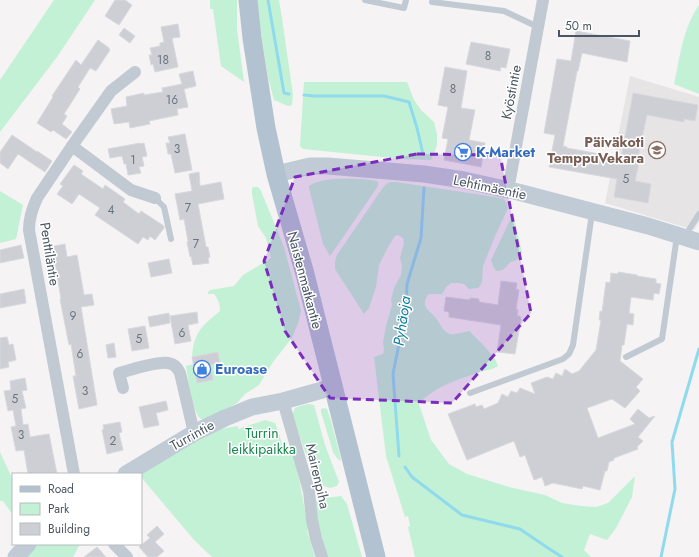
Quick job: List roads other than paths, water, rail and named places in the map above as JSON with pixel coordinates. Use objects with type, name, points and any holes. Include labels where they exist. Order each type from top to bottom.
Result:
[{"type":"main road","name":"Naistenmatkantie","points":[[248,0],[252,38],[266,128],[276,174],[305,274],[376,557]]},
{"type":"street","name":"Kyöstintie","points":[[508,190],[543,0]]},
{"type":"street","name":"Penttiläntie","points":[[74,473],[29,222],[37,198],[72,146],[111,91],[135,72]]},
{"type":"street","points":[[72,146],[131,190],[155,198]]},
{"type":"street","name":"Lehtimäentie","points":[[276,174],[310,166],[344,167],[424,174],[464,180],[648,226],[687,238]]},
{"type":"street","points":[[123,388],[119,373],[157,364],[168,363],[173,365],[180,373],[194,433]]},
{"type":"street","name":"Turrintie","points":[[128,473],[194,433],[225,418],[247,409],[283,402],[333,387]]},
{"type":"street","name":"Mairenpiha","points":[[283,402],[309,491],[312,520],[322,557]]},
{"type":"street","points":[[16,557],[27,545]]},
{"type":"street","points":[[115,545],[127,557]]},
{"type":"lane","points":[[365,0],[404,8],[406,0]]},
{"type":"lane","points":[[432,2],[504,11],[538,27]]},
{"type":"lane","points":[[155,198],[164,207],[171,239]]},
{"type":"lane","points":[[470,393],[563,359],[569,354],[573,345],[593,212]]},
{"type":"lane","points":[[626,357],[662,339],[687,238],[699,214]]},
{"type":"waterway","name":"Pyhäoja","points":[[268,0],[284,93],[289,94]]},
{"type":"waterway","name":"Pyhäoja","points":[[304,95],[384,96],[409,102],[423,154]]},
{"type":"waterway","name":"Pyhäoja","points":[[399,456],[393,374],[406,309],[407,284],[421,238],[424,188]]},
{"type":"waterway","points":[[661,557],[675,489],[672,442],[699,349]]},
{"type":"waterway","name":"Pyhäoja","points":[[405,467],[412,477],[462,515],[520,529],[562,557]]},
{"type":"place","name":"Päiväkoti TemppuVekara","points":[[657,150]]},
{"type":"place","name":"K-Market","points":[[463,152]]},
{"type":"place","name":"Euroase","points":[[202,369]]},
{"type":"park label","name":"Turrin leikkipaikka","points":[[262,442]]}]
